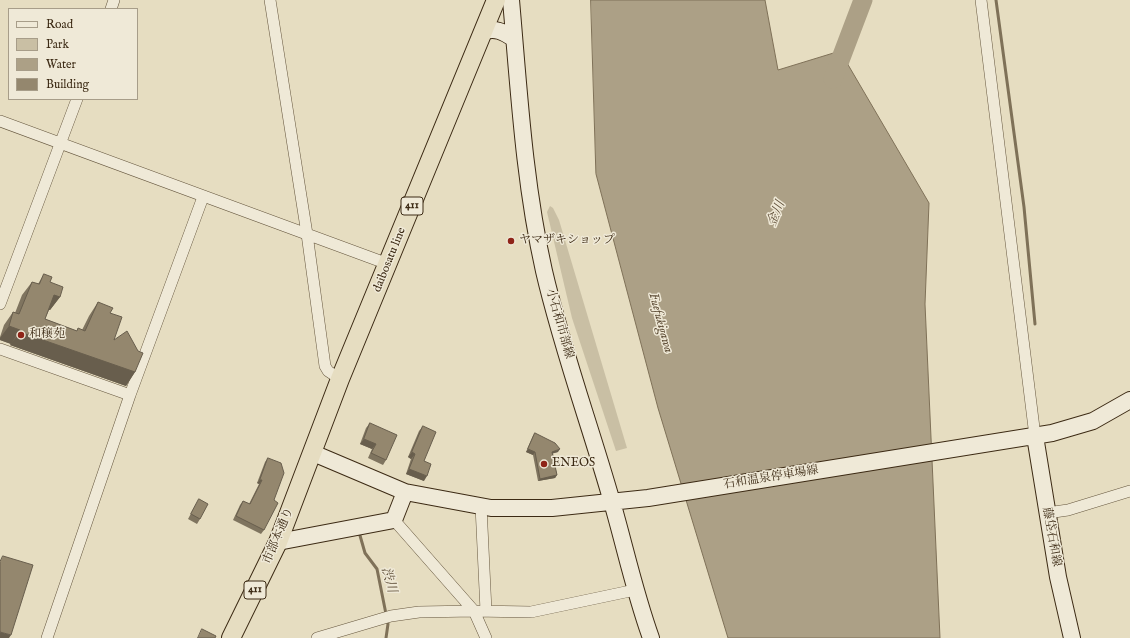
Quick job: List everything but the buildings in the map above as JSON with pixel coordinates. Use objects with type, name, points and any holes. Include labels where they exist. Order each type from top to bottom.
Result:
[{"type":"highway","name":"daibosatu line","points":[[313,453],[340,380],[496,0]]},
{"type":"highway","name":"市部本通り","points":[[231,638],[278,542],[313,453]]},
{"type":"main road","name":"小石和市部線","points":[[511,0],[520,117],[527,182],[544,272],[612,503],[635,590],[652,638]]},
{"type":"main road","points":[[483,32],[489,29],[499,30],[514,40]]},
{"type":"main road","name":"石和温泉停車場線","points":[[313,453],[405,492],[481,506],[552,508],[612,503],[648,498],[1031,437],[1067,430],[1093,421],[1130,400]]},
{"type":"main road","name":"藤垈石和線","points":[[1031,437],[1049,513],[1058,577],[1072,638]]},
{"type":"main road","points":[[278,542],[394,520],[405,492]]},
{"type":"street","points":[[270,0],[307,234],[325,366],[328,371],[340,380]]},
{"type":"street","points":[[981,0],[998,124],[1031,437]]},
{"type":"street","points":[[0,304],[77,100]]},
{"type":"street","points":[[0,121],[388,264]]},
{"type":"street","points":[[47,638],[130,395],[203,197]]},
{"type":"street","points":[[0,349],[130,395]]},
{"type":"street","points":[[1049,513],[1068,510],[1130,491]]},
{"type":"street","points":[[481,506],[486,611]]},
{"type":"street","points":[[394,520],[474,610],[486,638]]},
{"type":"street","points":[[317,638],[391,616],[419,612],[474,610],[531,612],[635,590]]},
{"type":"green space","points":[[550,206],[553,208],[559,220],[627,448],[616,451],[572,318],[547,212]]},
{"type":"water","name":"Fuefukigawa","points":[[591,0],[765,0],[778,70],[840,51],[929,203],[925,304],[940,638],[728,638],[658,408],[596,174]]},
{"type":"waterway","name":"金川","points":[[833,79],[863,0]]},
{"type":"waterway","points":[[996,0],[1024,207],[1035,324]]},
{"type":"waterway","name":"渋川","points":[[359,532],[365,553],[377,569],[388,624],[386,638]]},
{"type":"place","name":"ヤマザキショップ","points":[[511,241]]},
{"type":"place","name":"和穣苑","points":[[21,335]]},
{"type":"place","name":"ENEOS","points":[[544,464]]}]
